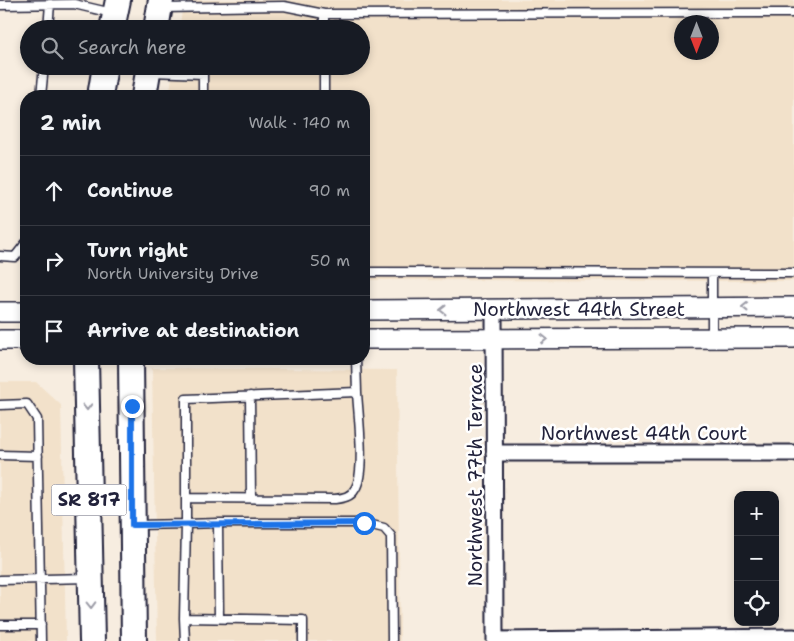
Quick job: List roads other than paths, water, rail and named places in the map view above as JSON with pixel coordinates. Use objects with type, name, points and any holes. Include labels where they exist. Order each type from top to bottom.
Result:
[{"type":"main road","points":[[101,90],[104,75]]},
{"type":"main road","points":[[145,90],[148,75]]},
{"type":"main road","name":"SR 817","points":[[86,365],[92,641]]},
{"type":"main road","name":"SR 817","points":[[131,365],[134,641]]},
{"type":"street","name":"Northwest 44th Street","points":[[370,310],[794,307]]},
{"type":"street","name":"Northwest 77th Terrace","points":[[494,309],[496,339],[494,453],[495,641]]},
{"type":"street","points":[[0,312],[20,312]]},
{"type":"street","name":"Northwest 44th Street","points":[[370,339],[794,338]]},
{"type":"street","points":[[0,340],[20,340]]},
{"type":"street","name":"Northwest 44th Court","points":[[494,453],[794,453]]},
{"type":"street","points":[[495,641],[794,637]]},
{"type":"lane","points":[[0,4],[74,4],[115,14]]},
{"type":"lane","points":[[49,20],[50,4]]},
{"type":"lane","points":[[158,12],[284,6],[324,14],[794,13]]},
{"type":"lane","points":[[324,14],[324,20]]},
{"type":"lane","points":[[42,90],[43,75]]},
{"type":"lane","points":[[203,75],[203,90]]},
{"type":"lane","points":[[324,75],[324,90]]},
{"type":"lane","points":[[0,256],[15,257],[20,251]]},
{"type":"lane","points":[[370,272],[794,272]]},
{"type":"lane","points":[[712,273],[712,338]]},
{"type":"lane","points":[[186,498],[335,500],[347,497],[355,490],[359,481],[356,365]]},
{"type":"lane","points":[[184,641],[186,399],[357,392]]},
{"type":"lane","points":[[250,396],[251,498]]},
{"type":"lane","points":[[0,405],[27,404],[37,419],[41,641]]},
{"type":"lane","points":[[0,455],[38,456]]},
{"type":"lane","points":[[218,523],[219,618]]},
{"type":"lane","points":[[132,525],[364,523],[384,528],[391,536],[392,641]]},
{"type":"lane","points":[[0,580],[91,578]]},
{"type":"lane","points":[[184,618],[303,620],[303,641]]},
{"type":"lane","points":[[0,626],[41,626]]}]
